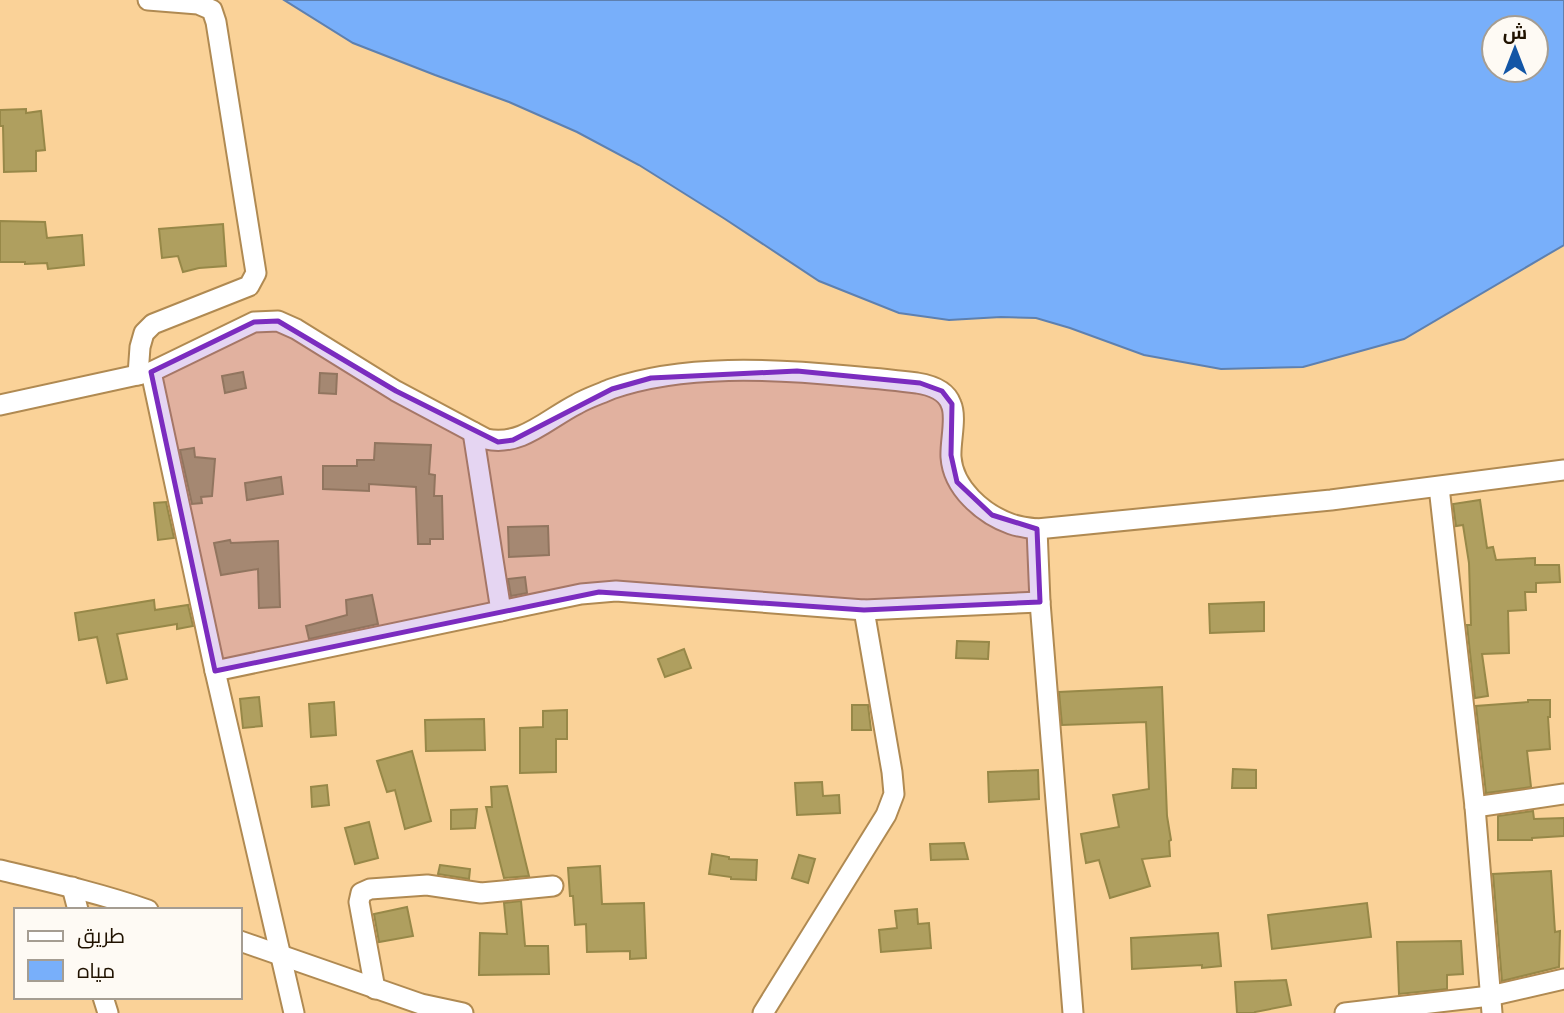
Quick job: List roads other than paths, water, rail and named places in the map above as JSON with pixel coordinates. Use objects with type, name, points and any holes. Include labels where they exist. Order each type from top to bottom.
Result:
[{"type":"street","points":[[148,0],[198,4],[212,10],[256,273],[249,286],[153,324],[144,333],[140,346],[294,1013]]},
{"type":"street","points":[[0,405],[145,373],[254,323],[278,321],[296,329],[396,391],[485,439],[498,442],[513,440],[576,404],[612,389],[651,378],[690,373],[797,371],[920,383],[942,391],[952,404],[951,455],[957,482],[992,515],[1013,525],[1037,529],[1250,509],[1564,470]]},
{"type":"street","points":[[473,432],[501,611]]},
{"type":"street","points":[[1439,487],[1475,807],[1491,1005]]},
{"type":"street","points":[[1037,529],[1040,601],[1073,1013]]},
{"type":"street","points":[[215,671],[581,594],[616,591],[864,610],[1040,601]]},
{"type":"street","points":[[763,1013],[886,815],[894,794],[864,610]]},
{"type":"street","points":[[1475,807],[1564,794]]},
{"type":"street","points":[[0,870],[72,887],[142,908]]},
{"type":"street","points":[[375,989],[359,902],[361,893],[370,889],[427,885],[481,893],[553,886]]},
{"type":"street","points":[[72,887],[77,908]]},
{"type":"street","points":[[242,942],[421,1004],[463,1013]]},
{"type":"street","points":[[1345,1013],[1491,1005],[1564,979]]},
{"type":"water","points":[[284,0],[1564,0],[1564,245],[1404,339],[1303,367],[1221,369],[1144,355],[1036,318],[949,320],[899,313],[819,281],[639,165],[577,132],[509,102],[353,43]]}]
